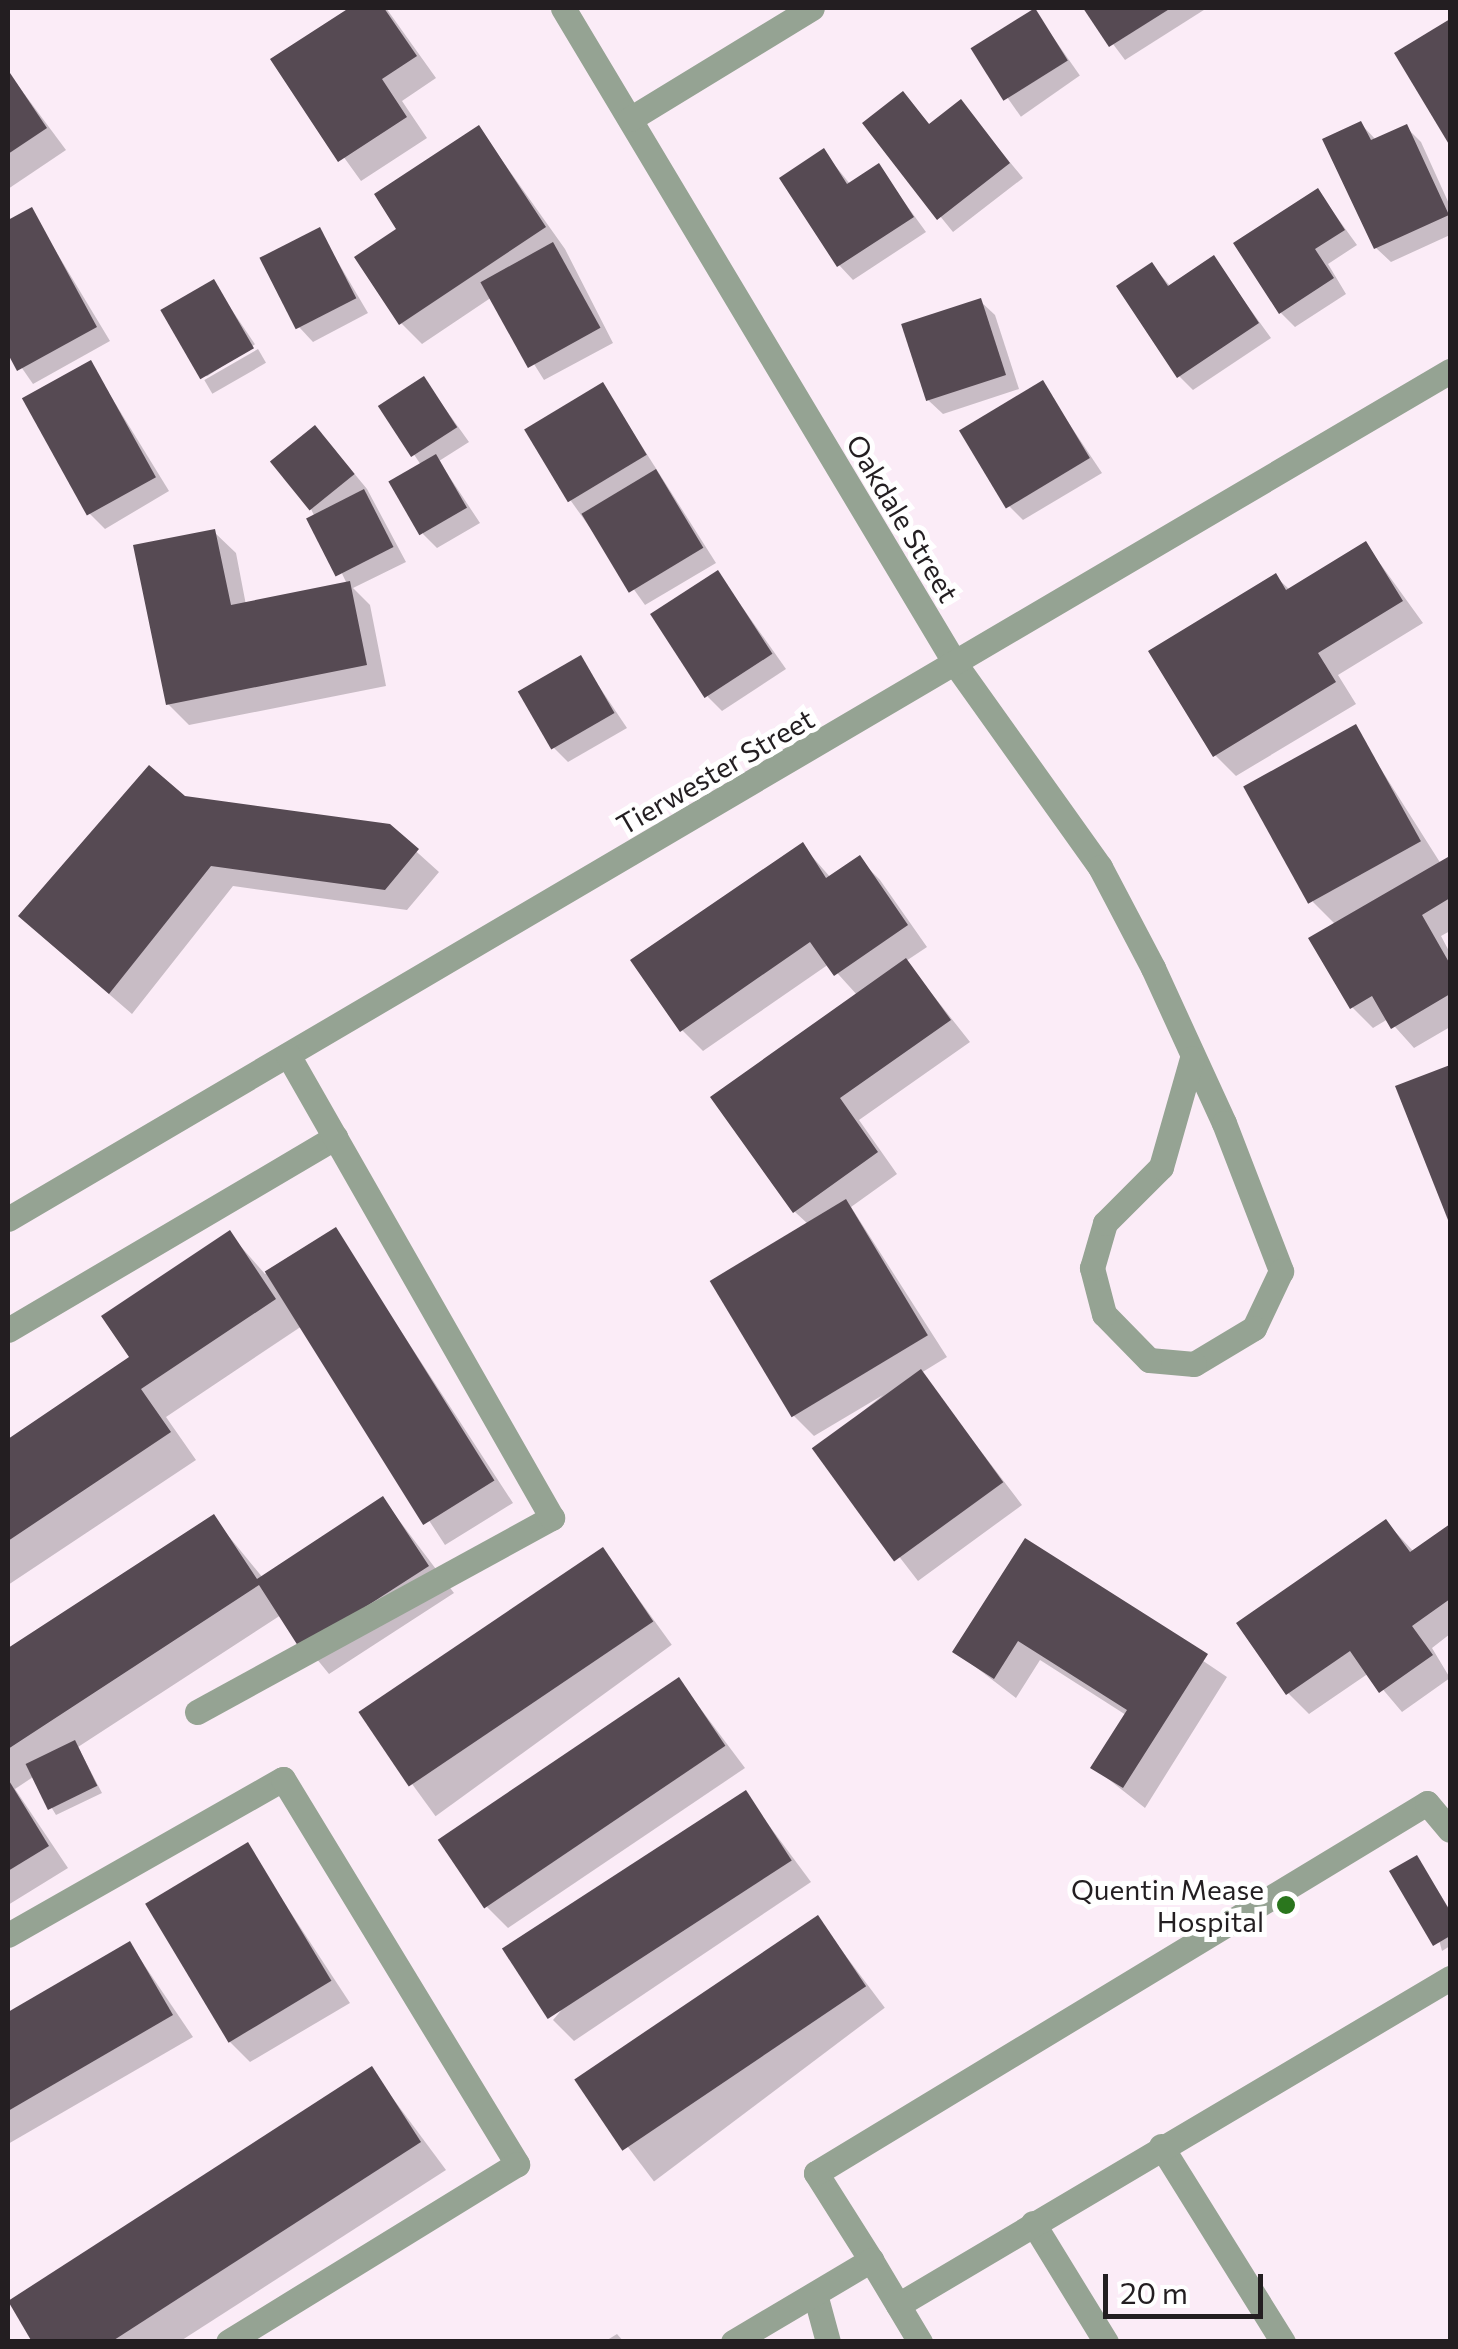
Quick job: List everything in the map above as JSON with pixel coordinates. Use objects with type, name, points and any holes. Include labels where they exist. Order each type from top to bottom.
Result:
[{"type":"street","name":"Oakdale Street","points":[[563,8],[956,666],[1100,867],[1192,1058],[1281,1272],[1254,1328],[1194,1364],[1150,1360],[1104,1314],[1092,1268],[1106,1223],[1161,1167],[1192,1058]]},
{"type":"street","points":[[630,119],[812,8]]},
{"type":"street","name":"Tierwester Street","points":[[8,1219],[956,666],[1450,370]]},
{"type":"street","points":[[197,1712],[552,1518],[288,1055]]},
{"type":"street","points":[[8,1330],[335,1137]]},
{"type":"street","points":[[8,1935],[282,1779],[517,2164],[228,2342]]},
{"type":"street","points":[[920,2342],[816,2173],[1427,1803],[1450,1830]]},
{"type":"street","points":[[898,2305],[1450,1978]]},
{"type":"street","points":[[1161,2146],[1284,2342]]},
{"type":"street","points":[[1033,2223],[1106,2342]]},
{"type":"street","points":[[734,2342],[871,2260]]},
{"type":"street","points":[[814,2294],[828,2342]]},
{"type":"building","points":[[349,8],[384,8],[417,56],[382,79],[407,117],[338,162],[270,59]]},
{"type":"building","points":[[1035,8],[1068,61],[1003,101],[971,48]]},
{"type":"building","points":[[1083,8],[1171,8],[1109,47]]},
{"type":"building","points":[[1450,19],[1450,146],[1394,53]]},
{"type":"building","points":[[8,70],[47,128],[8,154]]},
{"type":"building","points":[[903,91],[929,124],[961,99],[1010,163],[937,220],[862,123]]},
{"type":"building","points":[[1361,121],[1371,140],[1407,124],[1449,215],[1374,249],[1322,139]]},
{"type":"building","points":[[479,125],[546,227],[399,325],[354,257],[396,229],[374,194]]},
{"type":"building","points":[[824,148],[847,184],[879,163],[914,217],[837,267],[779,178]]},
{"type":"building","points":[[1318,188],[1345,230],[1315,249],[1334,278],[1279,314],[1233,243]]},
{"type":"building","points":[[32,207],[97,327],[17,371],[8,354],[8,220]]},
{"type":"building","points":[[320,227],[356,298],[296,329],[259,258]]},
{"type":"building","points":[[553,242],[601,328],[528,368],[480,282]]},
{"type":"building","points":[[1214,255],[1259,323],[1177,378],[1116,286],[1152,262],[1168,286]]},
{"type":"building","points":[[214,279],[254,348],[200,379],[160,310]]},
{"type":"building","points":[[981,298],[1006,375],[926,401],[901,324]]},
{"type":"building","points":[[91,360],[156,477],[87,515],[22,398]]},
{"type":"building","points":[[424,376],[457,427],[411,457],[378,406]]},
{"type":"building","points":[[1043,380],[1090,458],[1006,508],[959,430]]},
{"type":"building","points":[[603,382],[647,455],[568,502],[524,429]]},
{"type":"building","points":[[315,425],[355,474],[310,510],[270,462]]},
{"type":"building","points":[[436,454],[467,508],[419,535],[388,482]]},
{"type":"building","points":[[656,469],[703,548],[629,593],[581,514]]},
{"type":"building","points":[[364,489],[394,547],[336,576],[306,519]]},
{"type":"building","points":[[215,529],[231,605],[350,581],[367,665],[166,705],[133,545]]},
{"type":"building","points":[[1366,541],[1403,601],[1318,653],[1336,682],[1213,757],[1148,651],[1276,573],[1286,590]]},
{"type":"building","points":[[718,570],[772,654],[705,698],[650,614]]},
{"type":"building","points":[[581,655],[614,713],[551,750],[518,692]]},
{"type":"building","points":[[1356,724],[1421,841],[1308,904],[1243,787]]},
{"type":"building","points":[[149,765],[185,796],[390,824],[419,849],[385,890],[211,866],[109,994],[18,916]]},
{"type":"building","points":[[803,842],[826,878],[860,855],[908,925],[834,976],[810,942],[680,1032],[630,960]]},
{"type":"building","points":[[1448,857],[1450,898],[1422,915],[1450,964],[1450,994],[1391,1029],[1372,996],[1350,1009],[1308,938]]},
{"type":"building","points":[[906,958],[951,1020],[840,1098],[878,1152],[793,1213],[710,1097]]},
{"type":"building","points":[[1450,1065],[1450,1225],[1395,1086]]},
{"type":"building","points":[[846,1199],[928,1335],[792,1417],[710,1281]]},
{"type":"building","points":[[336,1227],[494,1481],[423,1525],[265,1272]]},
{"type":"building","points":[[230,1230],[276,1299],[141,1389],[171,1432],[8,1541],[8,1439],[129,1357],[101,1316]]},
{"type":"building","points":[[921,1369],[1003,1482],[894,1562],[812,1448]]},
{"type":"building","points":[[383,1496],[429,1566],[300,1649],[259,1585],[8,1749],[8,1648],[214,1514],[257,1579]]},
{"type":"building","points":[[1386,1519],[1410,1552],[1450,1524],[1450,1599],[1412,1626],[1433,1655],[1379,1693],[1350,1651],[1286,1695],[1236,1623]]},
{"type":"building","points":[[1025,1538],[1208,1654],[1123,1788],[1090,1768],[1127,1710],[1018,1641],[994,1679],[952,1652]]},
{"type":"building","points":[[603,1547],[653,1622],[409,1787],[358,1712]]},
{"type":"building","points":[[679,1677],[725,1746],[484,1909],[438,1840]]},
{"type":"building","points":[[75,1740],[97,1786],[48,1810],[26,1764]]},
{"type":"building","points":[[8,1779],[49,1846],[8,1871]]},
{"type":"building","points":[[746,1790],[792,1860],[548,2019],[502,1948]]},
{"type":"building","points":[[248,1842],[331,1981],[229,2043],[145,1904]]},
{"type":"building","points":[[1417,1855],[1450,1911],[1450,1936],[1433,1946],[1389,1871]]},
{"type":"building","points":[[818,1915],[866,1986],[622,2151],[574,2079]]},
{"type":"building","points":[[130,1941],[173,2015],[8,2111],[8,2012]]},
{"type":"building","points":[[372,2066],[421,2142],[111,2342],[32,2342],[8,2301]]},
{"type":"place","name":"Quentin Mease Hospital","points":[[1286,1905]]}]
